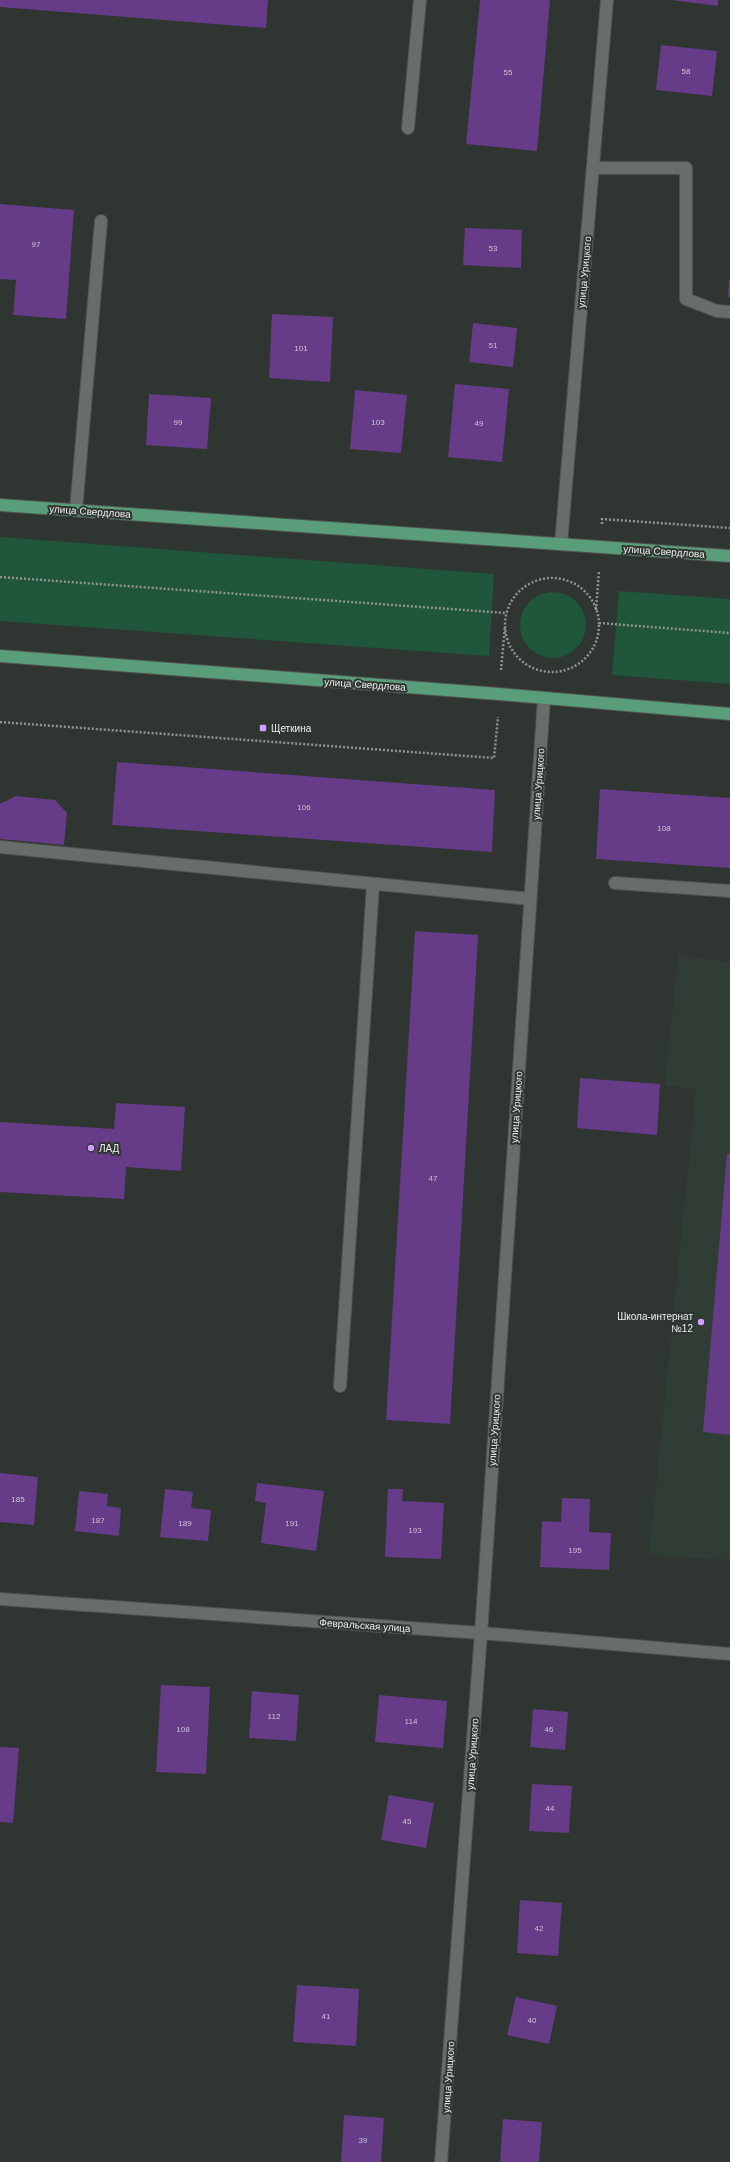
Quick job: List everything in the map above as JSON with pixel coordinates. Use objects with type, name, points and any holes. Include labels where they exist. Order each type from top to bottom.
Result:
[{"type":"main road","name":"улица Свердлова","points":[[0,505],[730,556]]},
{"type":"main road","name":"улица Свердлова","points":[[0,656],[499,694],[730,714]]},
{"type":"street","points":[[408,128],[420,0]]},
{"type":"street","name":"улица Урицкого","points":[[561,544],[607,0]]},
{"type":"street","points":[[593,168],[686,168],[686,299],[717,312],[730,312]]},
{"type":"street","points":[[76,510],[100,221]]},
{"type":"street","name":"улица Урицкого","points":[[441,2162],[481,1633],[544,698]]},
{"type":"street","points":[[0,847],[373,885],[530,899]]},
{"type":"street","points":[[615,883],[730,891]]},
{"type":"street","points":[[340,1386],[373,885]]},
{"type":"street","name":"Февральская улица","points":[[0,1599],[481,1633],[730,1654]]},
{"type":"path","points":[[596,610],[601,547]]},
{"type":"path","points":[[0,577],[506,613]]},
{"type":"path","points":[[0,722],[494,758],[506,613],[511,601],[519,590],[543,578],[557,578],[570,581],[581,588],[590,598],[596,610],[599,623],[598,636],[592,649],[584,659],[573,667],[560,671],[547,671],[534,668],[522,661],[513,652],[507,640],[505,626]]},
{"type":"path","points":[[599,623],[730,633]]},
{"type":"shaded area","name":"Школа-интернат №12","points":[[678,955],[730,962],[730,1560],[649,1555],[696,1089],[665,1086]]},
{"type":"green space","points":[[0,537],[494,574],[489,656],[0,621]]},
{"type":"green space","points":[[619,591],[730,599],[730,684],[612,675]]},
{"type":"green space","points":[[553,592],[566,594],[581,607],[584,612],[586,625],[584,638],[571,653],[566,656],[553,658],[540,656],[525,643],[522,638],[520,625],[522,612],[535,597],[540,594]]},
{"type":"building","points":[[0,0],[268,0],[266,28],[0,7]]},
{"type":"building","points":[[480,0],[550,0],[537,151],[466,144]]},
{"type":"building","points":[[671,0],[718,0],[718,6]]},
{"type":"building","points":[[661,45],[717,51],[712,96],[656,90]]},
{"type":"building","points":[[0,204],[74,210],[66,319],[13,315],[16,280],[0,279]]},
{"type":"building","points":[[465,228],[522,230],[521,268],[463,265]]},
{"type":"building","points":[[729,280],[730,297],[728,297]]},
{"type":"building","points":[[272,314],[333,317],[330,382],[269,378]]},
{"type":"building","points":[[473,323],[517,328],[513,367],[469,362]]},
{"type":"building","points":[[455,384],[509,389],[502,462],[448,457]]},
{"type":"building","points":[[355,390],[407,395],[401,453],[350,449]]},
{"type":"building","points":[[149,394],[211,398],[207,449],[146,445]]},
{"type":"building","points":[[117,762],[495,790],[492,852],[112,825]]},
{"type":"building","points":[[600,789],[730,798],[730,868],[596,859]]},
{"type":"building","points":[[16,796],[55,800],[67,813],[64,845],[0,839],[0,804]]},
{"type":"building","points":[[415,931],[478,935],[450,1424],[386,1420]]},
{"type":"building","points":[[580,1078],[660,1084],[657,1135],[577,1128]]},
{"type":"building","name":"ЛАД","points":[[116,1103],[185,1107],[181,1171],[126,1167],[124,1199],[0,1192],[0,1122],[114,1129]]},
{"type":"building","points":[[727,1154],[730,1154],[730,1435],[703,1432]]},
{"type":"building","points":[[0,1473],[38,1477],[34,1525],[0,1522]]},
{"type":"building","points":[[257,1483],[324,1491],[316,1551],[261,1543],[266,1503],[255,1501]]},
{"type":"building","points":[[165,1489],[193,1492],[191,1508],[211,1510],[208,1541],[160,1537]]},
{"type":"building","points":[[388,1489],[403,1489],[402,1501],[444,1503],[441,1559],[385,1557]]},
{"type":"building","points":[[79,1491],[108,1494],[107,1506],[121,1508],[119,1536],[75,1531]]},
{"type":"building","points":[[562,1498],[590,1499],[589,1532],[611,1533],[609,1570],[540,1567],[542,1521],[561,1522]]},
{"type":"building","points":[[161,1685],[210,1687],[206,1774],[156,1772]]},
{"type":"building","points":[[252,1691],[299,1695],[296,1741],[249,1738]]},
{"type":"building","points":[[379,1695],[447,1701],[443,1748],[375,1742]]},
{"type":"building","points":[[533,1709],[568,1712],[565,1750],[530,1747]]},
{"type":"building","points":[[0,1747],[19,1748],[13,1823],[0,1822]]},
{"type":"building","points":[[532,1784],[572,1786],[569,1833],[529,1831]]},
{"type":"building","points":[[389,1795],[434,1803],[426,1848],[381,1840]]},
{"type":"building","points":[[520,1900],[562,1903],[558,1956],[517,1953]]},
{"type":"building","points":[[297,1985],[359,1989],[356,2046],[293,2042]]},
{"type":"building","points":[[516,1997],[557,2006],[549,2044],[507,2035]]},
{"type":"building","points":[[344,2115],[384,2118],[381,2162],[341,2162]]},
{"type":"building","points":[[503,2119],[542,2122],[539,2162],[500,2162]]},
{"type":"place","name":"Щеткина","points":[[263,728]]},
{"type":"place","name":"ЛАД","points":[[91,1148]]},
{"type":"place","name":"Школа-интернат №12","points":[[701,1322]]}]
